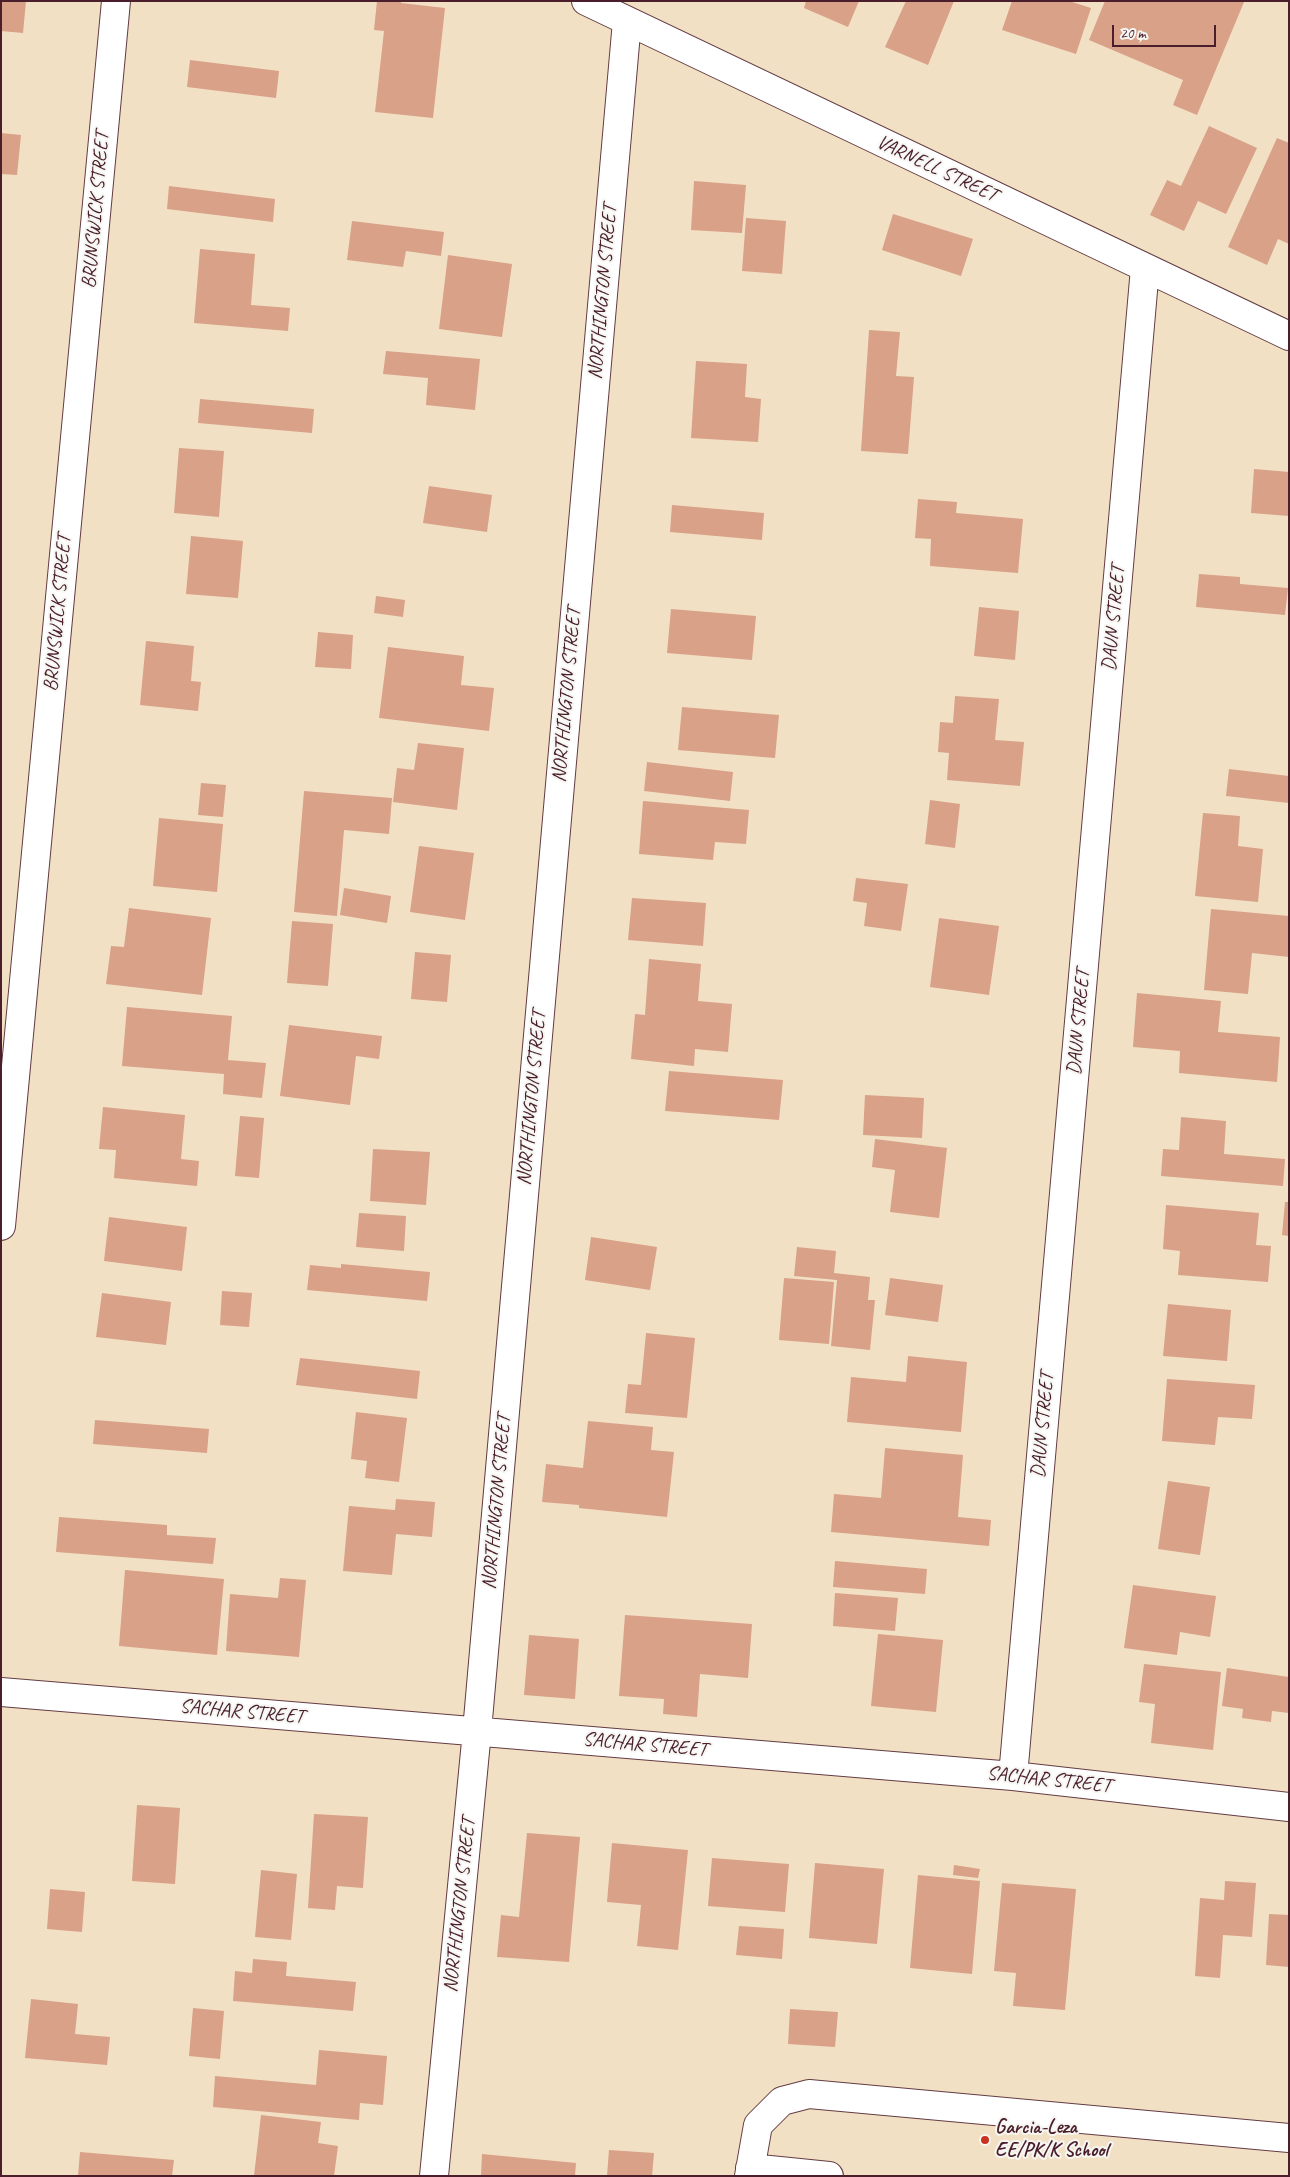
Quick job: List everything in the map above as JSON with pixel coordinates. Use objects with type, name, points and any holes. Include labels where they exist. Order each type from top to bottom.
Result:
[{"type":"street","name":"BRUNSWICK STREET","points":[[1,1226],[116,1]]},
{"type":"street","name":"VARNELL STREET","points":[[586,1],[1289,336]]},
{"type":"street","name":"NORTHINGTON STREET","points":[[434,2176],[477,1732],[627,21]]},
{"type":"street","name":"DAUN STREET","points":[[1013,1776],[1145,268]]},
{"type":"street","name":"SACHAR STREET","points":[[1,1692],[1013,1776],[1289,1807]]},
{"type":"street","points":[[829,2176],[750,2172],[758,2125],[782,2101],[809,2094],[1289,2138]]},
{"type":"building","points":[[1,1],[26,1],[23,33],[1,31]]},
{"type":"building","points":[[377,1],[401,1],[401,3],[445,8],[433,118],[375,112],[384,31],[374,30]]},
{"type":"building","points":[[806,1],[859,1],[848,27],[804,8]]},
{"type":"building","points":[[906,1],[954,1],[928,65],[885,47]]},
{"type":"building","points":[[1012,1],[1069,1],[1091,8],[1076,54],[1002,30]]},
{"type":"building","points":[[1105,1],[1244,2],[1197,115],[1173,105],[1183,80],[1089,40]]},
{"type":"building","points":[[190,60],[279,71],[276,98],[187,87]]},
{"type":"building","points":[[1209,126],[1257,148],[1226,214],[1198,201],[1184,231],[1150,215],[1167,180],[1181,186]]},
{"type":"building","points":[[1,133],[21,135],[17,175],[1,174]]},
{"type":"building","points":[[1277,138],[1289,143],[1289,244],[1278,239],[1267,265],[1228,247]]},
{"type":"building","points":[[694,181],[746,185],[742,233],[691,230]]},
{"type":"building","points":[[169,186],[275,199],[273,222],[167,209]]},
{"type":"building","points":[[893,214],[973,239],[961,276],[882,250]]},
{"type":"building","points":[[746,218],[786,221],[782,274],[742,271]]},
{"type":"building","points":[[352,221],[444,232],[441,256],[406,251],[403,267],[347,260]]},
{"type":"building","points":[[200,249],[255,254],[251,305],[290,308],[288,331],[194,323]]},
{"type":"building","points":[[448,255],[512,264],[502,337],[439,329]]},
{"type":"building","points":[[869,330],[900,332],[896,376],[914,377],[908,454],[861,451]]},
{"type":"building","points":[[386,351],[480,359],[475,410],[426,405],[428,378],[383,374]]},
{"type":"building","points":[[696,361],[747,364],[745,397],[761,399],[758,442],[691,438]]},
{"type":"building","points":[[200,399],[314,409],[312,433],[198,423]]},
{"type":"building","points":[[179,448],[224,451],[219,517],[174,513]]},
{"type":"building","points":[[1254,469],[1289,472],[1289,516],[1251,513]]},
{"type":"building","points":[[429,486],[492,495],[487,532],[423,523]]},
{"type":"building","points":[[918,499],[957,502],[956,513],[1023,519],[1018,573],[930,566],[931,539],[915,538]]},
{"type":"building","points":[[672,505],[764,513],[762,540],[670,532]]},
{"type":"building","points":[[191,536],[243,541],[238,598],[186,594]]},
{"type":"building","points":[[1199,574],[1240,577],[1240,584],[1288,588],[1285,615],[1196,607]]},
{"type":"building","points":[[376,596],[405,600],[403,617],[374,613]]},
{"type":"building","points":[[979,607],[1019,611],[1015,660],[974,656]]},
{"type":"building","points":[[671,609],[756,616],[752,660],[667,653]]},
{"type":"building","points":[[318,632],[353,635],[351,669],[315,667]]},
{"type":"building","points":[[146,641],[194,646],[191,681],[201,682],[198,711],[140,705]]},
{"type":"building","points":[[388,647],[464,656],[461,685],[494,688],[489,731],[379,718]]},
{"type":"building","points":[[955,696],[999,699],[995,740],[1024,742],[1020,786],[947,780],[949,753],[938,752],[940,722],[953,723]]},
{"type":"building","points":[[682,707],[779,715],[775,758],[678,750]]},
{"type":"building","points":[[418,743],[464,748],[457,810],[393,802],[397,768],[414,770]]},
{"type":"building","points":[[647,762],[733,772],[730,801],[644,791]]},
{"type":"building","points":[[1229,769],[1289,776],[1289,803],[1226,796]]},
{"type":"building","points":[[201,783],[226,785],[223,817],[198,815]]},
{"type":"building","points":[[304,791],[392,798],[389,834],[344,830],[337,916],[294,912]]},
{"type":"building","points":[[930,800],[960,804],[955,848],[925,844]]},
{"type":"building","points":[[643,801],[749,810],[746,844],[715,842],[713,860],[639,854]]},
{"type":"building","points":[[1203,813],[1240,816],[1238,846],[1263,849],[1258,902],[1195,896]]},
{"type":"building","points":[[159,818],[223,824],[217,892],[153,886]]},
{"type":"building","points":[[419,846],[474,853],[465,920],[410,912]]},
{"type":"building","points":[[856,878],[908,884],[901,931],[864,926],[867,903],[853,901]]},
{"type":"building","points":[[344,888],[391,896],[387,923],[340,915]]},
{"type":"building","points":[[632,898],[706,903],[703,946],[628,940]]},
{"type":"building","points":[[129,908],[211,918],[202,995],[106,984],[111,946],[124,947]]},
{"type":"building","points":[[1211,909],[1289,916],[1289,957],[1252,953],[1248,994],[1204,990]]},
{"type":"building","points":[[939,918],[999,926],[989,995],[930,987]]},
{"type":"building","points":[[292,921],[333,924],[328,986],[287,983]]},
{"type":"building","points":[[415,952],[451,955],[447,1002],[411,999]]},
{"type":"building","points":[[649,959],[701,964],[698,1001],[732,1004],[728,1052],[695,1049],[694,1066],[631,1059],[635,1014],[645,1015]]},
{"type":"building","points":[[1137,993],[1221,1001],[1218,1032],[1280,1037],[1277,1082],[1179,1073],[1180,1051],[1133,1047]]},
{"type":"building","points":[[127,1007],[232,1016],[228,1060],[266,1063],[262,1098],[223,1094],[224,1074],[122,1066]]},
{"type":"building","points":[[289,1025],[382,1036],[379,1059],[356,1056],[350,1105],[280,1096]]},
{"type":"building","points":[[669,1071],[783,1080],[779,1120],[665,1111]]},
{"type":"building","points":[[865,1095],[924,1098],[922,1138],[863,1135]]},
{"type":"building","points":[[103,1107],[185,1115],[181,1159],[199,1161],[197,1186],[114,1178],[116,1150],[99,1149]]},
{"type":"building","points":[[240,1116],[264,1118],[259,1178],[235,1176]]},
{"type":"building","points":[[1181,1117],[1226,1121],[1224,1154],[1285,1159],[1283,1186],[1161,1176],[1163,1149],[1179,1150]]},
{"type":"building","points":[[875,1139],[947,1148],[939,1218],[890,1212],[895,1170],[872,1167]]},
{"type":"building","points":[[373,1149],[430,1152],[426,1205],[370,1201]]},
{"type":"building","points":[[1285,1202],[1289,1202],[1289,1236],[1282,1235]]},
{"type":"building","points":[[1166,1205],[1259,1213],[1256,1245],[1271,1246],[1268,1282],[1178,1275],[1180,1251],[1163,1249]]},
{"type":"building","points":[[359,1213],[406,1216],[404,1251],[356,1247]]},
{"type":"building","points":[[109,1217],[187,1227],[182,1271],[104,1261]]},
{"type":"building","points":[[591,1237],[657,1247],[650,1290],[585,1280]]},
{"type":"building","points":[[797,1247],[836,1251],[834,1273],[870,1277],[868,1300],[875,1300],[870,1350],[831,1346],[837,1280],[794,1276]]},
{"type":"building","points":[[341,1264],[430,1272],[427,1301],[307,1290],[310,1265],[341,1268]]},
{"type":"building","points":[[784,1278],[834,1282],[829,1344],[779,1340]]},
{"type":"building","points":[[890,1278],[943,1285],[938,1322],[885,1315]]},
{"type":"building","points":[[222,1291],[252,1293],[249,1327],[220,1325]]},
{"type":"building","points":[[102,1293],[171,1302],[166,1345],[96,1337]]},
{"type":"building","points":[[1168,1304],[1231,1310],[1227,1361],[1163,1356]]},
{"type":"building","points":[[646,1333],[695,1338],[687,1418],[625,1413],[628,1384],[641,1385]]},
{"type":"building","points":[[908,1356],[967,1362],[961,1432],[847,1422],[851,1377],[906,1382]]},
{"type":"building","points":[[300,1358],[420,1371],[417,1399],[296,1385]]},
{"type":"building","points":[[1167,1379],[1255,1385],[1252,1419],[1218,1417],[1215,1445],[1162,1441]]},
{"type":"building","points":[[356,1412],[407,1418],[399,1482],[365,1478],[367,1461],[351,1459]]},
{"type":"building","points":[[95,1420],[209,1429],[207,1453],[93,1444]]},
{"type":"building","points":[[588,1421],[653,1427],[651,1450],[674,1452],[667,1517],[579,1508],[579,1505],[542,1502],[546,1464],[583,1468]]},
{"type":"building","points":[[885,1448],[963,1455],[958,1517],[991,1520],[989,1546],[831,1532],[834,1494],[881,1498]]},
{"type":"building","points":[[1168,1481],[1210,1487],[1200,1555],[1158,1549]]},
{"type":"building","points":[[396,1499],[435,1502],[432,1537],[396,1534],[392,1575],[343,1571],[349,1506],[395,1510]]},
{"type":"building","points":[[59,1517],[167,1525],[167,1535],[216,1538],[213,1564],[56,1552]]},
{"type":"building","points":[[835,1561],[927,1569],[925,1594],[833,1587]]},
{"type":"building","points":[[125,1570],[224,1579],[217,1655],[119,1646]]},
{"type":"building","points":[[280,1578],[306,1580],[299,1657],[226,1651],[230,1594],[278,1598]]},
{"type":"building","points":[[1133,1585],[1216,1596],[1210,1637],[1180,1632],[1177,1655],[1124,1648]]},
{"type":"building","points":[[835,1593],[898,1598],[895,1631],[833,1626]]},
{"type":"building","points":[[625,1615],[752,1624],[748,1678],[700,1674],[697,1717],[663,1714],[664,1699],[619,1696]]},
{"type":"building","points":[[878,1634],[943,1640],[936,1712],[871,1706]]},
{"type":"building","points":[[529,1635],[579,1639],[575,1699],[524,1695]]},
{"type":"building","points":[[1144,1664],[1221,1672],[1213,1750],[1151,1743],[1155,1704],[1139,1702]]},
{"type":"building","points":[[1227,1668],[1289,1677],[1289,1713],[1272,1711],[1271,1722],[1242,1718],[1243,1709],[1222,1706]]},
{"type":"building","points":[[137,1805],[180,1808],[175,1884],[132,1881]]},
{"type":"building","points":[[314,1814],[368,1817],[363,1888],[337,1886],[335,1910],[308,1908]]},
{"type":"building","points":[[527,1833],[580,1837],[569,1962],[497,1957],[501,1915],[519,1917]]},
{"type":"building","points":[[612,1843],[688,1850],[678,1950],[637,1946],[641,1905],[607,1902]]},
{"type":"building","points":[[712,1858],[789,1864],[785,1912],[708,1906]]},
{"type":"building","points":[[815,1863],[884,1869],[877,1944],[809,1938]]},
{"type":"building","points":[[954,1865],[980,1869],[978,1878],[953,1875]]},
{"type":"building","points":[[261,1870],[297,1874],[291,1940],[255,1937]]},
{"type":"building","points":[[918,1875],[980,1881],[972,1974],[910,1968]]},
{"type":"building","points":[[1225,1881],[1256,1883],[1252,1937],[1223,1935],[1220,1978],[1195,1976],[1200,1898],[1224,1900]]},
{"type":"building","points":[[1002,1883],[1076,1889],[1065,2010],[1013,2006],[1016,1973],[994,1971]]},
{"type":"building","points":[[50,1889],[85,1892],[82,1932],[47,1929]]},
{"type":"building","points":[[1269,1914],[1289,1915],[1289,1967],[1266,1965]]},
{"type":"building","points":[[739,1926],[784,1929],[782,1959],[736,1955]]},
{"type":"building","points":[[253,1959],[287,1962],[286,1976],[356,1982],[353,2011],[233,2001],[235,1971],[252,1973]]},
{"type":"building","points":[[31,1999],[78,2004],[75,2034],[110,2037],[107,2065],[25,2058]]},
{"type":"building","points":[[193,2008],[224,2011],[220,2059],[189,2056]]},
{"type":"building","points":[[790,2009],[838,2012],[835,2047],[788,2044]]},
{"type":"building","points":[[319,2050],[387,2056],[383,2105],[360,2103],[359,2120],[213,2107],[215,2076],[316,2085]]},
{"type":"building","points":[[261,2115],[321,2122],[318,2143],[338,2146],[334,2176],[254,2176]]},
{"type":"building","points":[[609,2150],[654,2153],[652,2176],[607,2176]]},
{"type":"building","points":[[80,2152],[174,2160],[172,2176],[78,2176]]},
{"type":"building","points":[[482,2154],[576,2163],[575,2176],[481,2176]]},
{"type":"place","name":"Garcia-Leza EE/PK/K School","points":[[985,2140]]}]
